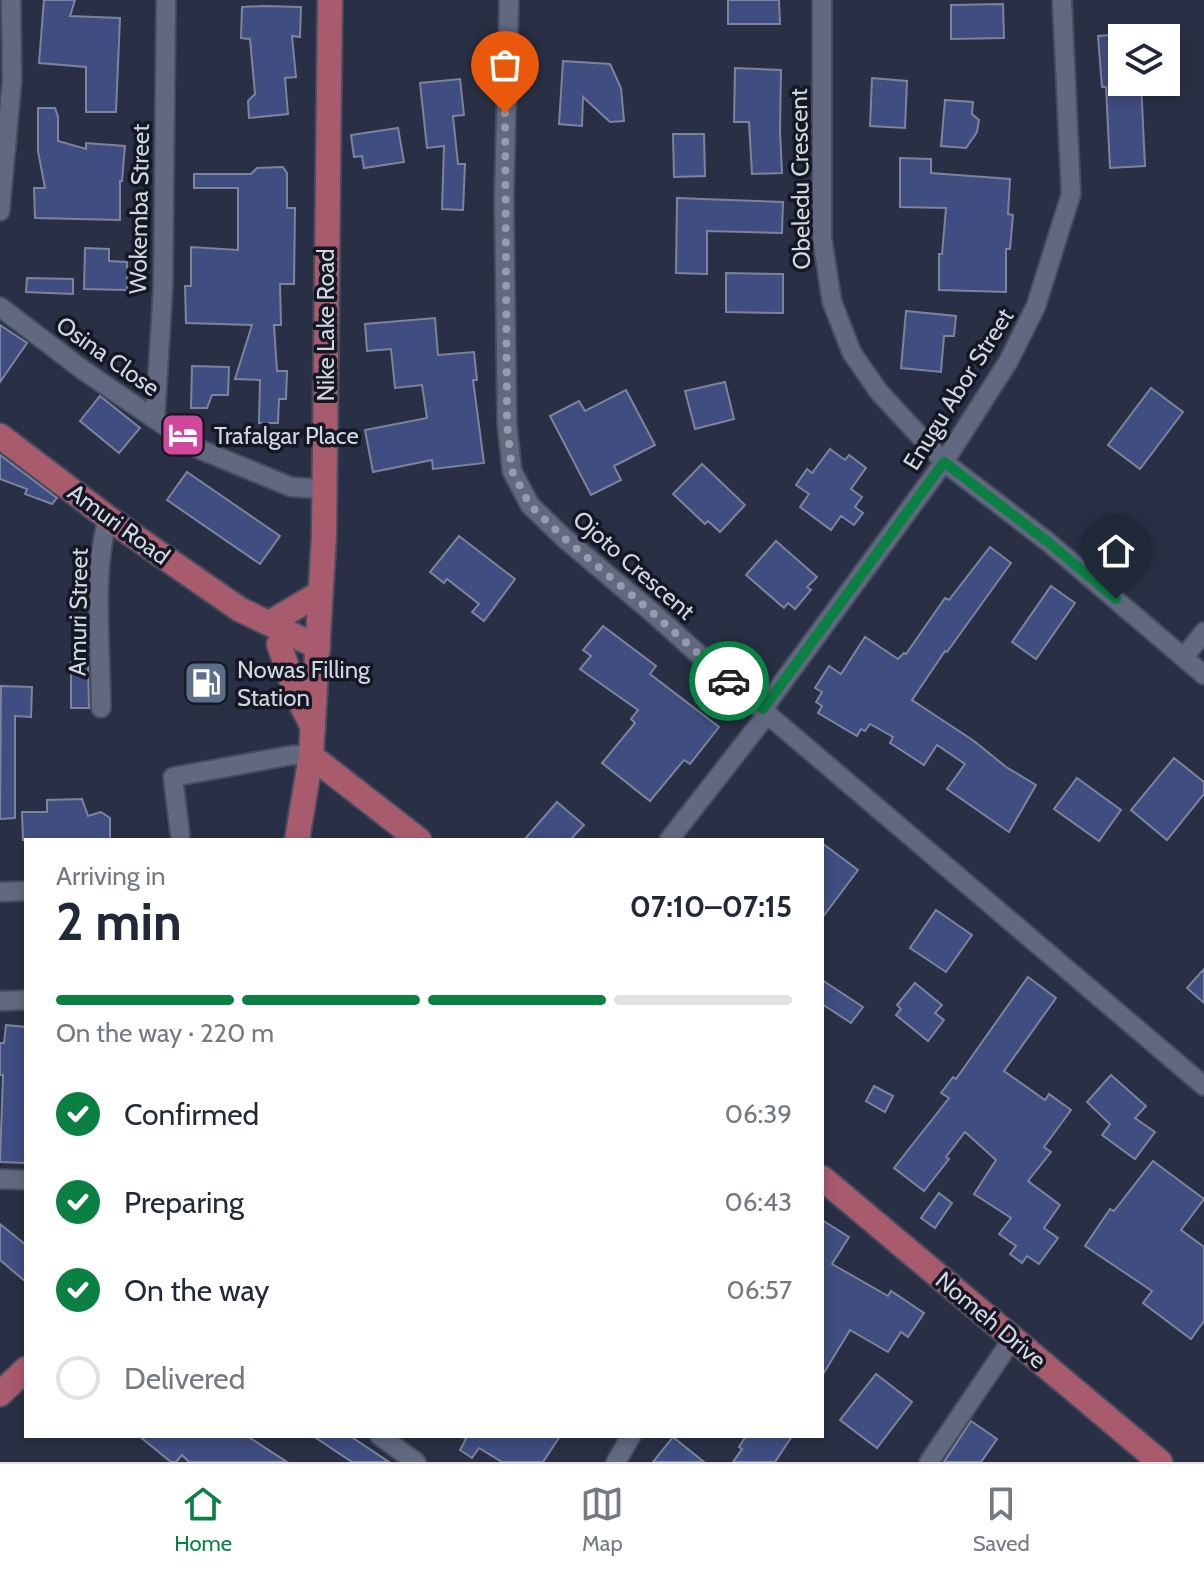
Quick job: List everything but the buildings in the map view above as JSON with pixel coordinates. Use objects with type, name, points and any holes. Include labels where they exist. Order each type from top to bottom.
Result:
[{"type":"main road","name":"Nike Lake Road","points":[[297,838],[311,756],[320,593],[330,0]]},
{"type":"main road","name":"Amuri Road","points":[[0,436],[108,518],[239,609],[245,620],[275,633],[317,658]]},
{"type":"main road","points":[[313,728],[297,696],[275,633],[320,593]]},
{"type":"main road","points":[[311,756],[416,838]]},
{"type":"main road","name":"Nomeh Drive","points":[[824,1180],[1160,1462]]},
{"type":"main road","points":[[0,1394],[24,1371]]},
{"type":"street","points":[[0,211],[12,81],[11,0]]},
{"type":"street","name":"Wokemba Street","points":[[155,419],[163,288],[166,0]]},
{"type":"street","name":"Ojoto Crescent","points":[[509,0],[504,197],[507,424],[512,471],[530,505],[564,538],[1204,1086]]},
{"type":"street","name":"Obeledu Crescent","points":[[822,0],[822,238],[830,296],[840,328],[859,365],[879,392],[944,462],[1048,542],[1204,675]]},
{"type":"street","name":"Enugu Abor Street","points":[[671,838],[766,711],[944,462],[993,386],[1029,322],[1044,286],[1070,201],[1062,0]]},
{"type":"street","name":"Osina Close","points":[[0,307],[83,370],[199,449],[291,487],[324,489]]},
{"type":"street","name":"Amuri Street","points":[[101,708],[100,572],[103,535],[108,518]]},
{"type":"street","points":[[1184,657],[1204,632]]},
{"type":"street","points":[[180,834],[173,777],[293,755],[311,756]]},
{"type":"street","points":[[0,892],[24,891]]},
{"type":"street","points":[[0,1001],[24,1000]]},
{"type":"street","points":[[0,1179],[24,1180]]},
{"type":"street","points":[[929,1462],[1013,1338]]},
{"type":"street","points":[[383,1438],[416,1462]]},
{"type":"street","points":[[616,1462],[630,1438]]},
{"type":"way so far","points":[[505,113],[505,334],[508,450],[512,471],[522,495],[564,538],[729,681]]},
{"type":"place","name":"Trafalgar Place","points":[[183,435]]},
{"type":"place","name":"Nowas Filling Station","points":[[206,683]]},
{"type":"route","points":[[729,681],[763,709],[944,462],[1116,599]]}]
